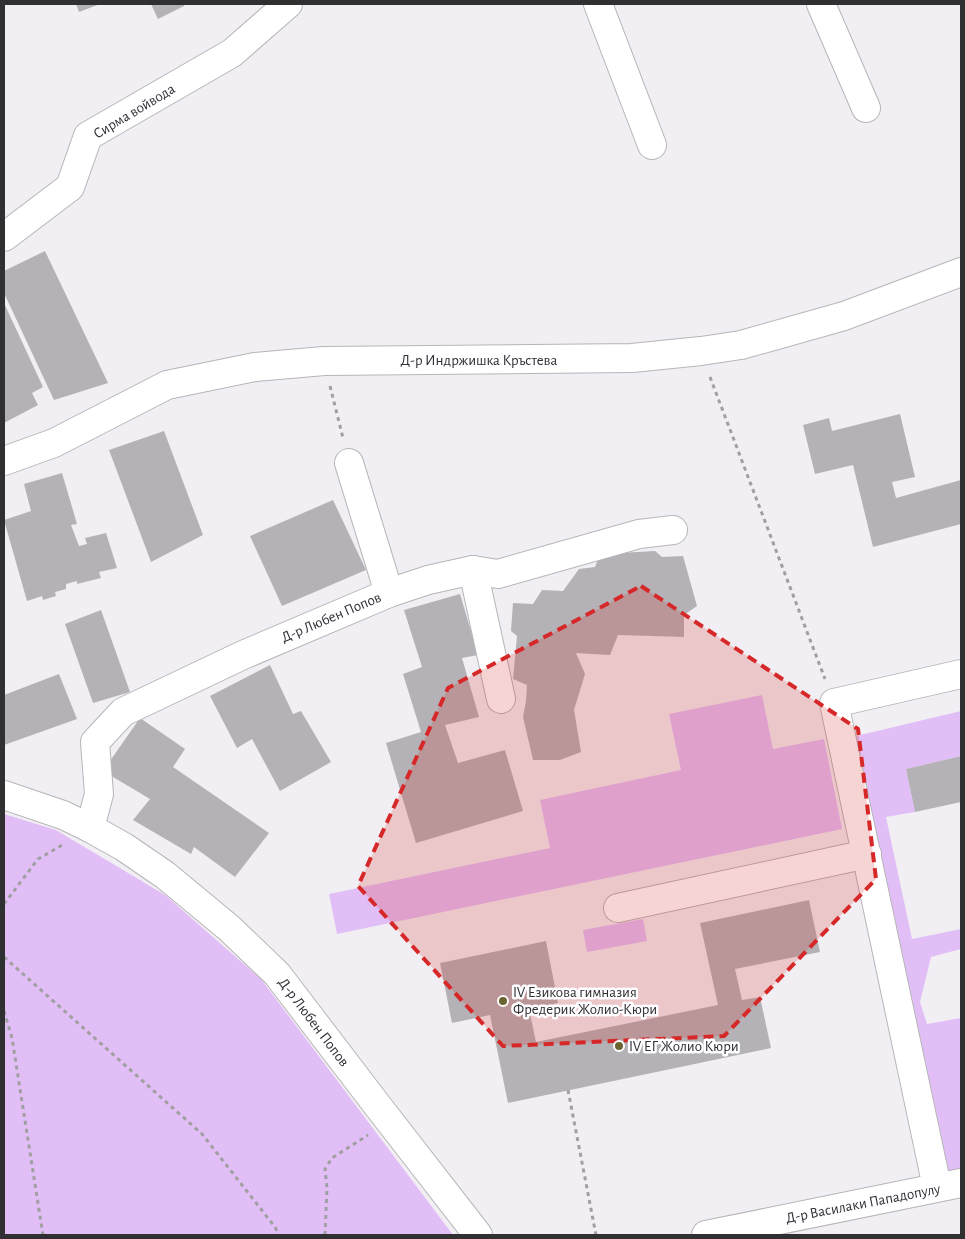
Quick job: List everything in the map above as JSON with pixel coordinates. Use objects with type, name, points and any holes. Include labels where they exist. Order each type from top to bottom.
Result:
[{"type":"street","name":"Сирма войвода","points":[[4,237],[70,187],[88,136],[232,53],[288,4]]},
{"type":"street","points":[[598,4],[652,145]]},
{"type":"street","points":[[821,4],[866,108]]},
{"type":"street","name":"Д-р Индржишка Кръстева","points":[[4,461],[54,443],[167,385],[255,367],[324,361],[632,358],[701,351],[741,345],[844,316],[961,272]]},
{"type":"street","points":[[349,463],[389,593]]},
{"type":"street","name":"Д-р Любен Попов","points":[[90,828],[99,794],[95,742],[123,712],[243,655],[389,593],[428,580],[473,570],[498,574],[639,534],[673,530]]},
{"type":"street","points":[[473,570],[501,699]]},
{"type":"street","points":[[949,1185],[867,854],[834,703],[961,674]]},
{"type":"street","name":"Д-р Любен Попов","points":[[4,795],[63,815],[124,847],[165,875],[229,928],[277,974],[478,1235]]},
{"type":"street","points":[[618,908],[867,854]]},
{"type":"street","name":"Д-р Василаки Пападопулу","points":[[706,1235],[774,1229],[949,1185]]},
{"type":"path","points":[[701,351],[834,703]]},
{"type":"path","points":[[324,361],[349,463]]},
{"type":"path","points":[[4,904],[38,859],[90,828]]},
{"type":"path","points":[[4,957],[202,1134],[275,1227],[279,1235]]},
{"type":"path","points":[[4,1011],[12,1038],[43,1235]]},
{"type":"path","points":[[568,1090],[596,1235]]},
{"type":"path","points":[[326,1235],[327,1188],[325,1169],[332,1158],[369,1134]]},
{"type":"highlighted area","points":[[641,586],[858,729],[876,879],[724,1036],[503,1046],[358,886],[448,688]]},
{"type":"shaded area","points":[[762,695],[773,749],[824,739],[842,829],[337,934],[329,894],[550,848],[540,800],[681,770],[669,714]]},
{"type":"shaded area","points":[[961,711],[961,756],[906,769],[915,812],[886,817],[912,939],[961,929],[961,949],[931,957],[920,1002],[927,1024],[961,1018],[961,1169],[947,1172],[852,737]]},
{"type":"shaded area","points":[[4,814],[56,830],[165,895],[261,979],[453,1235],[4,1235]]},
{"type":"shaded area","points":[[643,919],[647,941],[587,952],[583,930]]},
{"type":"building","points":[[76,4],[100,4],[79,12]]},
{"type":"building","points":[[151,4],[184,4],[184,6],[158,19]]},
{"type":"building","points":[[45,251],[108,383],[54,400],[4,293],[4,271]]},
{"type":"building","points":[[4,303],[43,387],[32,393],[38,405],[4,423]]},
{"type":"building","points":[[900,414],[915,477],[892,482],[896,498],[961,480],[961,524],[873,547],[853,465],[815,474],[803,425],[829,418],[832,431]]},
{"type":"building","points":[[164,431],[203,535],[151,562],[109,450]]},
{"type":"building","points":[[62,473],[77,524],[71,525],[79,546],[87,544],[85,538],[106,533],[117,568],[99,572],[101,578],[77,584],[77,581],[66,584],[66,589],[55,592],[56,596],[43,600],[42,596],[27,601],[4,520],[31,511],[24,484]]},
{"type":"building","points":[[333,500],[366,570],[282,606],[250,536]]},
{"type":"building","points":[[655,551],[662,557],[683,556],[697,606],[684,615],[684,637],[618,635],[610,655],[576,653],[585,674],[574,710],[581,752],[560,760],[533,760],[523,717],[527,685],[513,679],[517,636],[511,631],[513,603],[533,604],[542,590],[563,591],[579,569],[595,567],[600,554]]},
{"type":"building","points":[[460,594],[478,655],[462,658],[479,717],[445,725],[458,763],[505,750],[523,811],[416,843],[386,743],[421,732],[403,674],[422,667],[404,610]]},
{"type":"building","points":[[101,610],[130,692],[93,703],[65,624]]},
{"type":"building","points":[[270,665],[293,714],[301,711],[331,762],[280,791],[252,739],[237,748],[210,696]]},
{"type":"building","points":[[59,674],[77,719],[4,745],[4,695]]},
{"type":"building","points":[[140,718],[185,749],[173,767],[269,833],[235,877],[194,847],[191,854],[133,820],[150,799],[103,771]]},
{"type":"building","points":[[961,756],[961,802],[915,812],[906,769]]},
{"type":"building","name":"IV Езикова гимназия Фредерик Жолио-Кюри","points":[[809,900],[820,952],[735,969],[742,1000],[760,997],[771,1048],[508,1103],[490,1015],[452,1023],[440,963],[546,941],[558,1003],[529,1009],[536,1042],[718,1005],[700,923]]},
{"type":"place","name":"IV Езикова гимназия Фредерик Жолио-Кюри","points":[[503,1001]]},
{"type":"place","name":"IV ЕГ Жолио Кюри","points":[[619,1046]]}]
